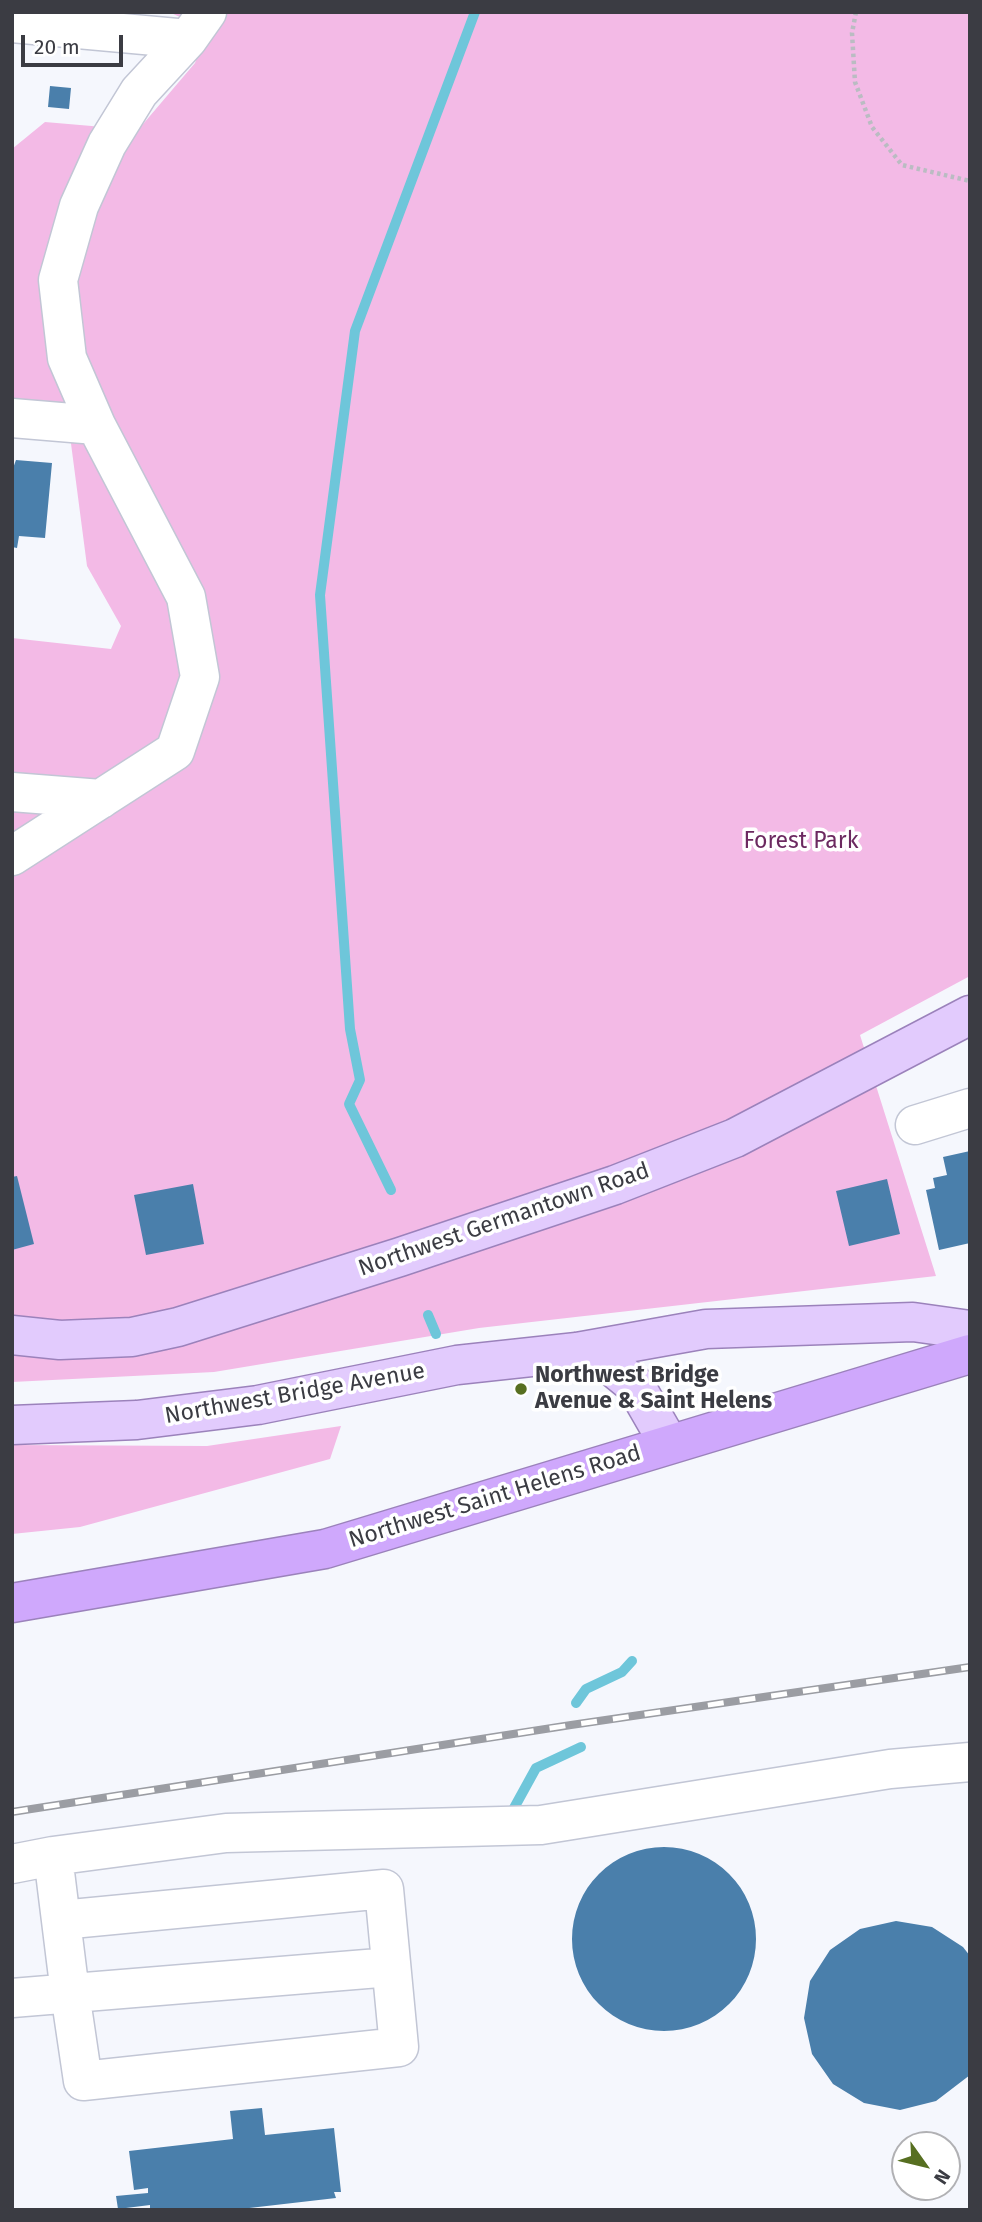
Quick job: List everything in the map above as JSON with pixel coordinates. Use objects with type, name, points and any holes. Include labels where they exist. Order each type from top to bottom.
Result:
[{"type":"highway","name":"Northwest Saint Helens Road","points":[[12,1603],[325,1549],[562,1480],[669,1444],[970,1354]]},
{"type":"main road","name":"Northwest Germantown Road","points":[[12,1335],[60,1340],[132,1338],[451,1240],[615,1185],[735,1138],[970,1015]]},
{"type":"main road","name":"Northwest Bridge Avenue","points":[[12,1425],[137,1420],[245,1406],[358,1387],[457,1365],[577,1352],[706,1329],[913,1322],[970,1330]]},
{"type":"main road","name":"Northwest Bridge Avenue","points":[[577,1352],[608,1363],[635,1385],[669,1444]]},
{"type":"street","points":[[12,23],[198,26]]},
{"type":"street","points":[[12,856],[174,751],[200,677],[186,597],[96,425],[67,358],[58,280],[79,206],[107,144],[139,92],[198,26]]},
{"type":"street","points":[[12,418],[96,425]]},
{"type":"street","points":[[12,792],[101,799]]},
{"type":"street","points":[[915,1125],[970,1108]]},
{"type":"street","points":[[12,1864],[226,1833],[541,1825],[890,1769],[970,1762]]},
{"type":"street","points":[[53,1856],[70,1993],[83,2081],[399,2047],[384,1888],[61,1920]]},
{"type":"street","points":[[12,1998],[391,1967]]},
{"type":"path","points":[[856,12],[852,33],[855,82],[872,127],[902,165],[970,181]]},
{"type":"green space","name":"Forest Park","points":[[169,12],[970,12],[970,976],[860,1035],[936,1276],[479,1328],[214,1372],[12,1382],[12,638],[111,649],[121,626],[87,566],[67,413],[12,404],[12,149],[45,122],[138,130],[195,63],[206,29]]},
{"type":"green space","points":[[341,1426],[330,1459],[80,1527],[12,1534],[12,1445],[207,1446]]},
{"type":"building","points":[[50,86],[71,88],[69,109],[48,107]]},
{"type":"building","points":[[16,460],[52,463],[45,538],[19,536],[17,548],[12,547],[12,471]]},
{"type":"building","points":[[970,1151],[970,1243],[939,1250],[926,1190],[935,1188],[933,1178],[947,1175],[943,1157]]},
{"type":"building","points":[[17,1176],[34,1244],[12,1250],[12,1177]]},
{"type":"building","points":[[887,1179],[900,1234],[849,1246],[836,1191]]},
{"type":"building","points":[[193,1184],[204,1244],[146,1255],[134,1195]]},
{"type":"building","points":[[664,1847],[699,1854],[715,1862],[729,1874],[741,1888],[749,1904],[756,1939],[749,1974],[741,1990],[729,2004],[715,2016],[699,2024],[664,2031],[629,2024],[613,2016],[599,2004],[587,1990],[579,1974],[572,1939],[579,1904],[587,1888],[599,1874],[613,1862],[629,1854]]},
{"type":"building","points":[[896,1921],[932,1927],[963,1947],[970,1956],[970,2075],[936,2101],[900,2110],[864,2103],[833,2084],[812,2054],[804,2018],[810,1981],[830,1950],[860,1929]]},
{"type":"building","points":[[262,2108],[265,2135],[334,2128],[341,2192],[334,2192],[336,2198],[232,2210],[150,2210],[150,2205],[118,2209],[116,2196],[148,2193],[148,2188],[134,2190],[129,2151],[233,2139],[230,2111]]},
{"type":"waterway","points":[[391,1190],[349,1104],[360,1080],[350,1029],[320,595],[355,331],[475,12]]},
{"type":"waterway","points":[[428,1315],[436,1334]]},
{"type":"waterway","points":[[576,1703],[586,1689],[622,1672],[632,1661]]},
{"type":"waterway","points":[[514,1808],[536,1768],[581,1747]]},
{"type":"railway","points":[[12,1812],[571,1725],[970,1667]]},
{"type":"place","name":"Northwest Bridge Avenue & Saint Helens","points":[[521,1389]]}]
